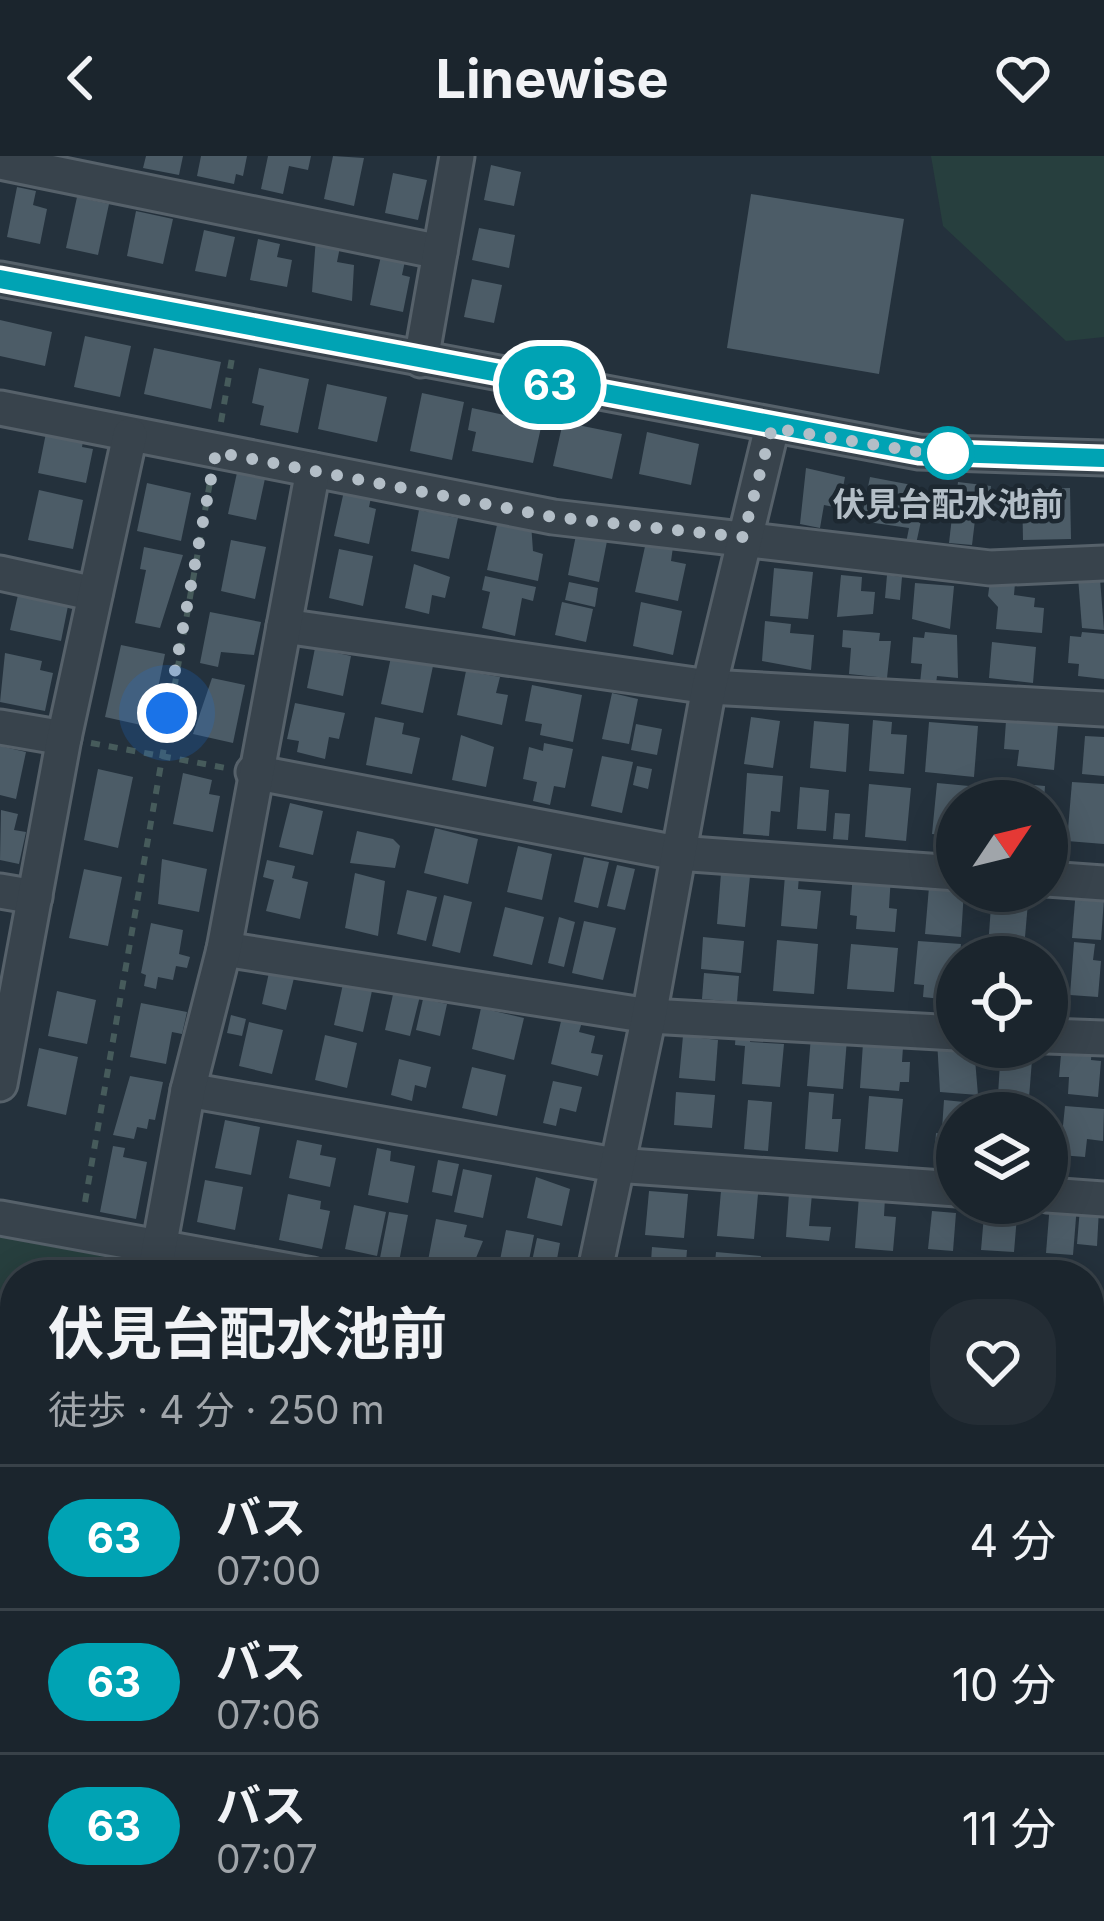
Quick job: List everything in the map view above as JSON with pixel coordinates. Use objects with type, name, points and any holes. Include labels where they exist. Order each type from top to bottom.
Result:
[{"type":"street","points":[[421,360],[457,156]]},
{"type":"street","points":[[0,162],[440,252]]},
{"type":"street","points":[[0,279],[772,428],[919,452],[1104,458]]},
{"type":"street","points":[[0,408],[553,517],[989,568],[1104,563]]},
{"type":"street","points":[[597,1260],[649,1016],[709,687],[772,428]]},
{"type":"street","points":[[2,1064],[64,738],[130,435]]},
{"type":"street","points":[[158,1260],[188,1090],[224,949],[253,772],[313,470]]},
{"type":"street","points":[[0,573],[95,594]]},
{"type":"street","points":[[284,626],[709,687],[1104,709]]},
{"type":"street","points":[[0,727],[64,738]]},
{"type":"street","points":[[253,772],[677,853],[936,872]]},
{"type":"street","points":[[1068,880],[1104,883]]},
{"type":"street","points":[[0,890],[35,897]]},
{"type":"street","points":[[224,949],[649,1016],[936,1032]]},
{"type":"street","points":[[1068,1037],[1104,1039]]},
{"type":"street","points":[[188,1090],[615,1165],[936,1188]]},
{"type":"street","points":[[1068,1196],[1104,1199]]},
{"type":"street","points":[[0,1218],[80,1235],[149,1260]]},
{"type":"path","points":[[80,1235],[238,325]]},
{"type":"path","points":[[64,738],[253,772]]},
{"type":"green space","points":[[931,156],[1104,156],[1104,337],[1066,341],[943,226]]},
{"type":"green space","points":[[0,1237],[122,1260],[0,1260]]},
{"type":"building","points":[[146,156],[183,156],[179,175],[143,168]]},
{"type":"building","points":[[201,156],[247,156],[243,176],[236,174],[234,184],[197,176]]},
{"type":"building","points":[[268,156],[311,156],[308,170],[289,166],[283,194],[261,189]]},
{"type":"building","points":[[333,156],[364,158],[354,206],[324,199]]},
{"type":"building","points":[[491,165],[521,172],[514,206],[484,200]]},
{"type":"building","points":[[393,173],[427,180],[418,220],[385,213]]},
{"type":"building","points":[[17,187],[36,191],[33,205],[47,209],[40,244],[7,237]]},
{"type":"building","points":[[751,194],[904,219],[879,374],[727,348]]},
{"type":"building","points":[[77,197],[109,204],[98,255],[66,248]]},
{"type":"building","points":[[136,211],[173,219],[163,264],[127,256]]},
{"type":"building","points":[[479,228],[515,235],[509,268],[472,260]]},
{"type":"building","points":[[204,230],[235,237],[226,277],[195,271]]},
{"type":"building","points":[[316,237],[341,242],[337,262],[354,265],[352,301],[312,292]]},
{"type":"building","points":[[258,239],[280,244],[277,257],[292,260],[287,287],[250,280]]},
{"type":"building","points":[[381,256],[405,261],[402,275],[410,277],[403,312],[370,305]]},
{"type":"building","points":[[472,279],[502,285],[494,323],[464,317]]},
{"type":"building","points":[[0,320],[52,332],[45,366],[0,356]]},
{"type":"building","points":[[85,336],[131,346],[120,397],[74,387]]},
{"type":"building","points":[[154,348],[221,362],[211,409],[144,394]]},
{"type":"building","points":[[259,368],[309,379],[298,433],[260,425],[264,406],[252,403]]},
{"type":"building","points":[[327,384],[387,397],[377,442],[318,429]]},
{"type":"building","points":[[422,393],[464,402],[452,460],[410,451]]},
{"type":"building","points":[[472,408],[542,423],[533,463],[472,451],[476,432],[468,430]]},
{"type":"building","points":[[563,422],[622,434],[612,479],[553,466]]},
{"type":"building","points":[[47,428],[84,436],[82,447],[93,449],[86,483],[38,473]]},
{"type":"building","points":[[647,432],[699,444],[691,485],[639,474]]},
{"type":"building","points":[[238,468],[266,474],[256,520],[228,514]]},
{"type":"building","points":[[806,468],[845,477],[839,508],[824,505],[820,528],[800,524]]},
{"type":"building","points":[[870,477],[912,485],[908,509],[911,519],[921,521],[916,544],[906,543],[909,528],[861,521]]},
{"type":"building","points":[[346,482],[373,488],[369,507],[376,509],[369,544],[334,536]]},
{"type":"building","points":[[958,482],[991,486],[987,519],[954,515]]},
{"type":"building","points":[[147,483],[191,493],[181,541],[137,531]]},
{"type":"building","points":[[1070,488],[1071,539],[1023,540],[1022,489]]},
{"type":"building","points":[[39,490],[83,500],[73,549],[28,540]]},
{"type":"building","points":[[431,500],[451,505],[448,516],[458,518],[449,559],[411,551],[419,510],[428,512]]},
{"type":"building","points":[[499,516],[531,523],[533,551],[543,554],[538,581],[487,570]]},
{"type":"building","points":[[952,517],[975,520],[972,545],[949,543]]},
{"type":"building","points":[[577,530],[608,536],[599,582],[568,575]]},
{"type":"building","points":[[231,540],[266,547],[255,599],[221,591]]},
{"type":"building","points":[[646,542],[673,547],[671,561],[686,564],[678,601],[635,592]]},
{"type":"building","points":[[144,547],[183,555],[160,628],[135,623],[146,570],[140,569]]},
{"type":"building","points":[[339,549],[373,556],[363,606],[329,598]]},
{"type":"building","points":[[414,564],[450,577],[445,598],[432,595],[429,614],[405,608]]},
{"type":"building","points":[[774,568],[813,572],[808,619],[770,616]]},
{"type":"building","points":[[841,575],[862,577],[861,591],[875,592],[873,614],[837,617]]},
{"type":"building","points":[[887,575],[902,577],[900,600],[885,598]]},
{"type":"building","points":[[485,576],[536,587],[533,601],[522,598],[515,636],[482,628],[490,592],[482,590]]},
{"type":"building","points":[[1078,577],[1100,579],[1104,630],[1082,628]]},
{"type":"building","points":[[990,581],[1015,583],[1014,595],[1035,598],[1034,607],[1044,608],[1042,633],[996,629],[998,607],[988,596]]},
{"type":"building","points":[[569,582],[598,588],[595,607],[565,600]]},
{"type":"building","points":[[915,583],[954,586],[950,629],[912,619]]},
{"type":"building","points":[[20,586],[70,596],[61,641],[10,630]]},
{"type":"building","points":[[562,602],[593,609],[586,642],[555,635]]},
{"type":"building","points":[[641,602],[682,611],[673,655],[633,646]]},
{"type":"building","points":[[210,612],[261,622],[254,655],[221,652],[218,667],[200,663]]},
{"type":"building","points":[[765,621],[791,624],[790,633],[814,635],[811,670],[762,661]]},
{"type":"building","points":[[843,630],[880,633],[879,641],[891,641],[887,678],[849,674],[851,648],[842,647]]},
{"type":"building","points":[[925,632],[957,635],[958,678],[937,676],[936,684],[920,683],[922,664],[911,663],[913,637],[924,638]]},
{"type":"building","points":[[1082,632],[1104,634],[1104,679],[1078,676],[1079,664],[1068,663],[1070,636],[1081,637]]},
{"type":"building","points":[[992,642],[1036,647],[1033,683],[989,678]]},
{"type":"building","points":[[121,645],[165,654],[150,727],[105,717]]},
{"type":"building","points":[[315,648],[351,656],[343,696],[307,688]]},
{"type":"building","points":[[5,653],[42,661],[40,670],[53,673],[45,711],[0,702]]},
{"type":"building","points":[[391,657],[433,666],[423,713],[381,704]]},
{"type":"building","points":[[466,671],[500,677],[496,693],[508,695],[502,725],[457,715]]},
{"type":"building","points":[[212,678],[245,685],[233,743],[193,734]]},
{"type":"building","points":[[532,685],[582,695],[573,742],[540,735],[542,724],[525,721]]},
{"type":"building","points":[[612,693],[638,699],[629,744],[602,739]]},
{"type":"building","points":[[295,703],[345,713],[339,739],[329,737],[325,759],[297,752],[299,741],[287,739]]},
{"type":"building","points":[[375,717],[404,723],[402,734],[420,738],[412,774],[366,765]]},
{"type":"building","points":[[751,717],[780,721],[773,768],[744,764]]},
{"type":"building","points":[[873,720],[892,722],[891,734],[907,735],[904,774],[869,771]]},
{"type":"building","points":[[814,721],[849,724],[846,772],[810,768]]},
{"type":"building","points":[[1006,721],[1058,725],[1054,770],[1017,766],[1019,750],[1004,749]]},
{"type":"building","points":[[929,722],[978,726],[974,777],[925,772]]},
{"type":"building","points":[[636,724],[662,729],[657,755],[631,750]]},
{"type":"building","points":[[461,735],[494,747],[486,787],[452,780]]},
{"type":"building","points":[[1085,736],[1104,737],[1104,776],[1082,774]]},
{"type":"building","points":[[544,743],[573,749],[565,788],[554,786],[550,805],[533,801],[537,782],[523,779],[529,747],[543,751]]},
{"type":"building","points":[[0,746],[26,752],[16,799],[0,795]]},
{"type":"building","points":[[602,756],[633,762],[622,813],[591,806]]},
{"type":"building","points":[[637,766],[652,769],[648,789],[633,785]]},
{"type":"building","points":[[98,769],[133,777],[118,848],[84,840]]},
{"type":"building","points":[[183,773],[212,780],[209,794],[220,796],[213,832],[173,824]]},
{"type":"building","points":[[747,773],[783,776],[780,812],[771,811],[769,836],[743,834]]},
{"type":"building","points":[[1072,782],[1104,784],[1104,844],[1068,841]]},
{"type":"building","points":[[869,784],[911,788],[906,841],[865,837]]},
{"type":"building","points":[[800,787],[829,790],[826,831],[797,829]]},
{"type":"building","points":[[290,803],[323,811],[313,855],[279,847]]},
{"type":"building","points":[[1,810],[18,814],[14,830],[26,832],[19,864],[0,860]]},
{"type":"building","points":[[835,813],[850,814],[848,840],[833,839]]},
{"type":"building","points":[[435,828],[478,839],[468,884],[424,873]]},
{"type":"building","points":[[357,831],[393,839],[400,846],[395,868],[350,863]]},
{"type":"building","points":[[518,846],[552,854],[542,900],[507,892]]},
{"type":"building","points":[[584,857],[609,862],[598,908],[574,902]]},
{"type":"building","points":[[162,859],[207,869],[199,912],[158,904]]},
{"type":"building","points":[[267,860],[295,866],[292,878],[308,882],[300,919],[266,911],[274,880],[263,877]]},
{"type":"building","points":[[617,865],[635,869],[625,910],[607,906]]},
{"type":"building","points":[[84,869],[122,877],[108,946],[69,938]]},
{"type":"building","points":[[853,871],[891,875],[889,908],[897,909],[895,932],[856,929],[857,916],[850,915]]},
{"type":"building","points":[[355,873],[385,881],[378,936],[345,928]]},
{"type":"building","points":[[721,873],[750,876],[745,927],[717,924]]},
{"type":"building","points":[[785,875],[799,876],[798,889],[821,891],[817,929],[781,926]]},
{"type":"building","points":[[929,887],[936,888],[936,912],[963,912],[961,936],[925,934]]},
{"type":"building","points":[[1076,889],[1104,899],[1101,940],[1072,938]]},
{"type":"building","points":[[407,890],[437,897],[426,941],[397,934]]},
{"type":"building","points":[[444,895],[472,902],[460,953],[432,946]]},
{"type":"building","points":[[505,907],[544,917],[532,965],[493,956]]},
{"type":"building","points":[[991,912],[1027,912],[1025,936],[989,934]]},
{"type":"building","points":[[559,917],[575,922],[564,967],[548,963]]},
{"type":"building","points":[[584,921],[616,928],[603,980],[572,973]]},
{"type":"building","points":[[151,923],[183,930],[179,954],[190,957],[187,968],[176,966],[173,980],[158,977],[156,989],[144,986],[146,975],[141,973]]},
{"type":"building","points":[[703,937],[744,941],[741,973],[701,969]]},
{"type":"building","points":[[777,940],[818,944],[814,994],[773,991]]},
{"type":"building","points":[[918,941],[936,942],[936,998],[923,997],[924,985],[914,984]]},
{"type":"building","points":[[1074,942],[1095,944],[1093,960],[1101,961],[1098,997],[1070,995]]},
{"type":"building","points":[[851,944],[898,948],[894,992],[847,989]]},
{"type":"building","points":[[270,968],[295,974],[286,1010],[262,1004]]},
{"type":"building","points":[[704,973],[739,976],[737,1002],[702,999]]},
{"type":"building","points":[[343,984],[372,991],[363,1032],[334,1025]]},
{"type":"building","points":[[394,990],[420,996],[410,1036],[385,1030]]},
{"type":"building","points":[[57,991],[96,1000],[87,1044],[48,1036]]},
{"type":"building","points":[[423,999],[447,1004],[440,1036],[416,1030]]},
{"type":"building","points":[[141,1003],[187,1012],[182,1034],[172,1032],[166,1064],[130,1057]]},
{"type":"building","points":[[481,1008],[524,1018],[514,1060],[472,1049]]},
{"type":"building","points":[[231,1015],[246,1019],[242,1036],[227,1033]]},
{"type":"building","points":[[562,1017],[582,1022],[579,1032],[595,1036],[591,1053],[603,1055],[598,1076],[551,1064]]},
{"type":"building","points":[[249,1022],[283,1030],[272,1074],[239,1066]]},
{"type":"building","points":[[736,1030],[751,1031],[750,1042],[784,1044],[780,1087],[742,1084],[745,1046],[735,1045]]},
{"type":"building","points":[[325,1035],[357,1043],[347,1088],[315,1080]]},
{"type":"building","points":[[683,1036],[718,1040],[715,1081],[679,1078]]},
{"type":"building","points":[[811,1036],[847,1039],[843,1089],[807,1086]]},
{"type":"building","points":[[863,1043],[903,1047],[902,1062],[910,1062],[909,1082],[900,1082],[899,1091],[860,1088]]},
{"type":"building","points":[[1068,1044],[1092,1046],[1091,1060],[1101,1061],[1098,1097],[1068,1094],[1069,1077],[1059,1077],[1060,1068],[1068,1068]]},
{"type":"building","points":[[39,1048],[78,1057],[66,1115],[27,1106]]},
{"type":"building","points":[[399,1059],[431,1067],[426,1088],[415,1085],[412,1101],[391,1095]]},
{"type":"building","points":[[472,1067],[506,1075],[497,1116],[462,1108]]},
{"type":"building","points":[[939,1068],[976,1068],[978,1092],[940,1092]]},
{"type":"building","points":[[1000,1068],[1031,1068],[1029,1092],[998,1092]]},
{"type":"building","points":[[130,1076],[163,1082],[155,1120],[149,1119],[147,1129],[137,1127],[134,1139],[113,1135]]},
{"type":"building","points":[[553,1081],[582,1087],[576,1112],[560,1108],[556,1126],[543,1123]]},
{"type":"building","points":[[676,1092],[715,1095],[712,1128],[674,1125]]},
{"type":"building","points":[[809,1092],[834,1094],[832,1119],[841,1119],[838,1152],[805,1149]]},
{"type":"building","points":[[869,1096],[903,1099],[898,1152],[865,1149]]},
{"type":"building","points":[[748,1100],[772,1102],[768,1151],[744,1149]]},
{"type":"building","points":[[1068,1106],[1104,1109],[1103,1141],[1087,1139],[1085,1157],[1068,1156]]},
{"type":"building","points":[[225,1120],[260,1127],[251,1175],[215,1168]]},
{"type":"building","points":[[297,1140],[322,1145],[320,1155],[336,1158],[330,1187],[289,1178]]},
{"type":"building","points":[[113,1146],[125,1148],[123,1157],[147,1162],[136,1219],[100,1212]]},
{"type":"building","points":[[377,1148],[391,1151],[390,1161],[415,1166],[408,1203],[368,1195]]},
{"type":"building","points":[[438,1160],[459,1164],[452,1196],[432,1192]]},
{"type":"building","points":[[463,1169],[492,1175],[483,1218],[454,1212]]},
{"type":"building","points":[[536,1177],[570,1189],[562,1226],[527,1218]]},
{"type":"building","points":[[205,1180],[243,1187],[235,1230],[197,1222]]},
{"type":"building","points":[[649,1191],[688,1194],[684,1238],[645,1235]]},
{"type":"building","points":[[721,1191],[758,1194],[754,1239],[717,1236]]},
{"type":"building","points":[[789,1193],[812,1194],[809,1226],[831,1227],[829,1241],[786,1237]]},
{"type":"building","points":[[288,1194],[321,1201],[320,1209],[330,1211],[322,1249],[279,1240]]},
{"type":"building","points":[[859,1196],[885,1198],[884,1216],[896,1217],[893,1251],[855,1248]]},
{"type":"building","points":[[1068,1204],[1077,1205],[1073,1255],[1046,1253],[1048,1224],[1068,1224]]},
{"type":"building","points":[[354,1205],[386,1212],[377,1256],[345,1249]]},
{"type":"building","points":[[1080,1208],[1099,1209],[1097,1246],[1077,1244]]},
{"type":"building","points":[[932,1211],[936,1211],[936,1224],[955,1224],[953,1251],[928,1249]]},
{"type":"building","points":[[389,1212],[408,1215],[399,1260],[380,1260]]},
{"type":"building","points":[[436,1219],[467,1225],[464,1237],[483,1241],[475,1260],[428,1260]]},
{"type":"building","points":[[983,1224],[1016,1224],[1014,1252],[981,1250]]},
{"type":"building","points":[[506,1230],[534,1235],[529,1260],[500,1260]]},
{"type":"building","points":[[537,1238],[560,1243],[557,1260],[532,1260]]},
{"type":"building","points":[[652,1247],[687,1250],[686,1260],[651,1260]]},
{"type":"building","points":[[716,1252],[761,1256],[761,1260],[715,1260]]},
{"type":"bus line","name":"63","points":[[0,279],[772,428],[919,452],[1104,458]]},
{"type":"place","name":"伏見台配水池前","points":[[948,453]]},
{"type":"route","points":[[167,713],[216,452],[553,517],[743,537],[772,428],[919,452],[965,454],[948,453]]}]
